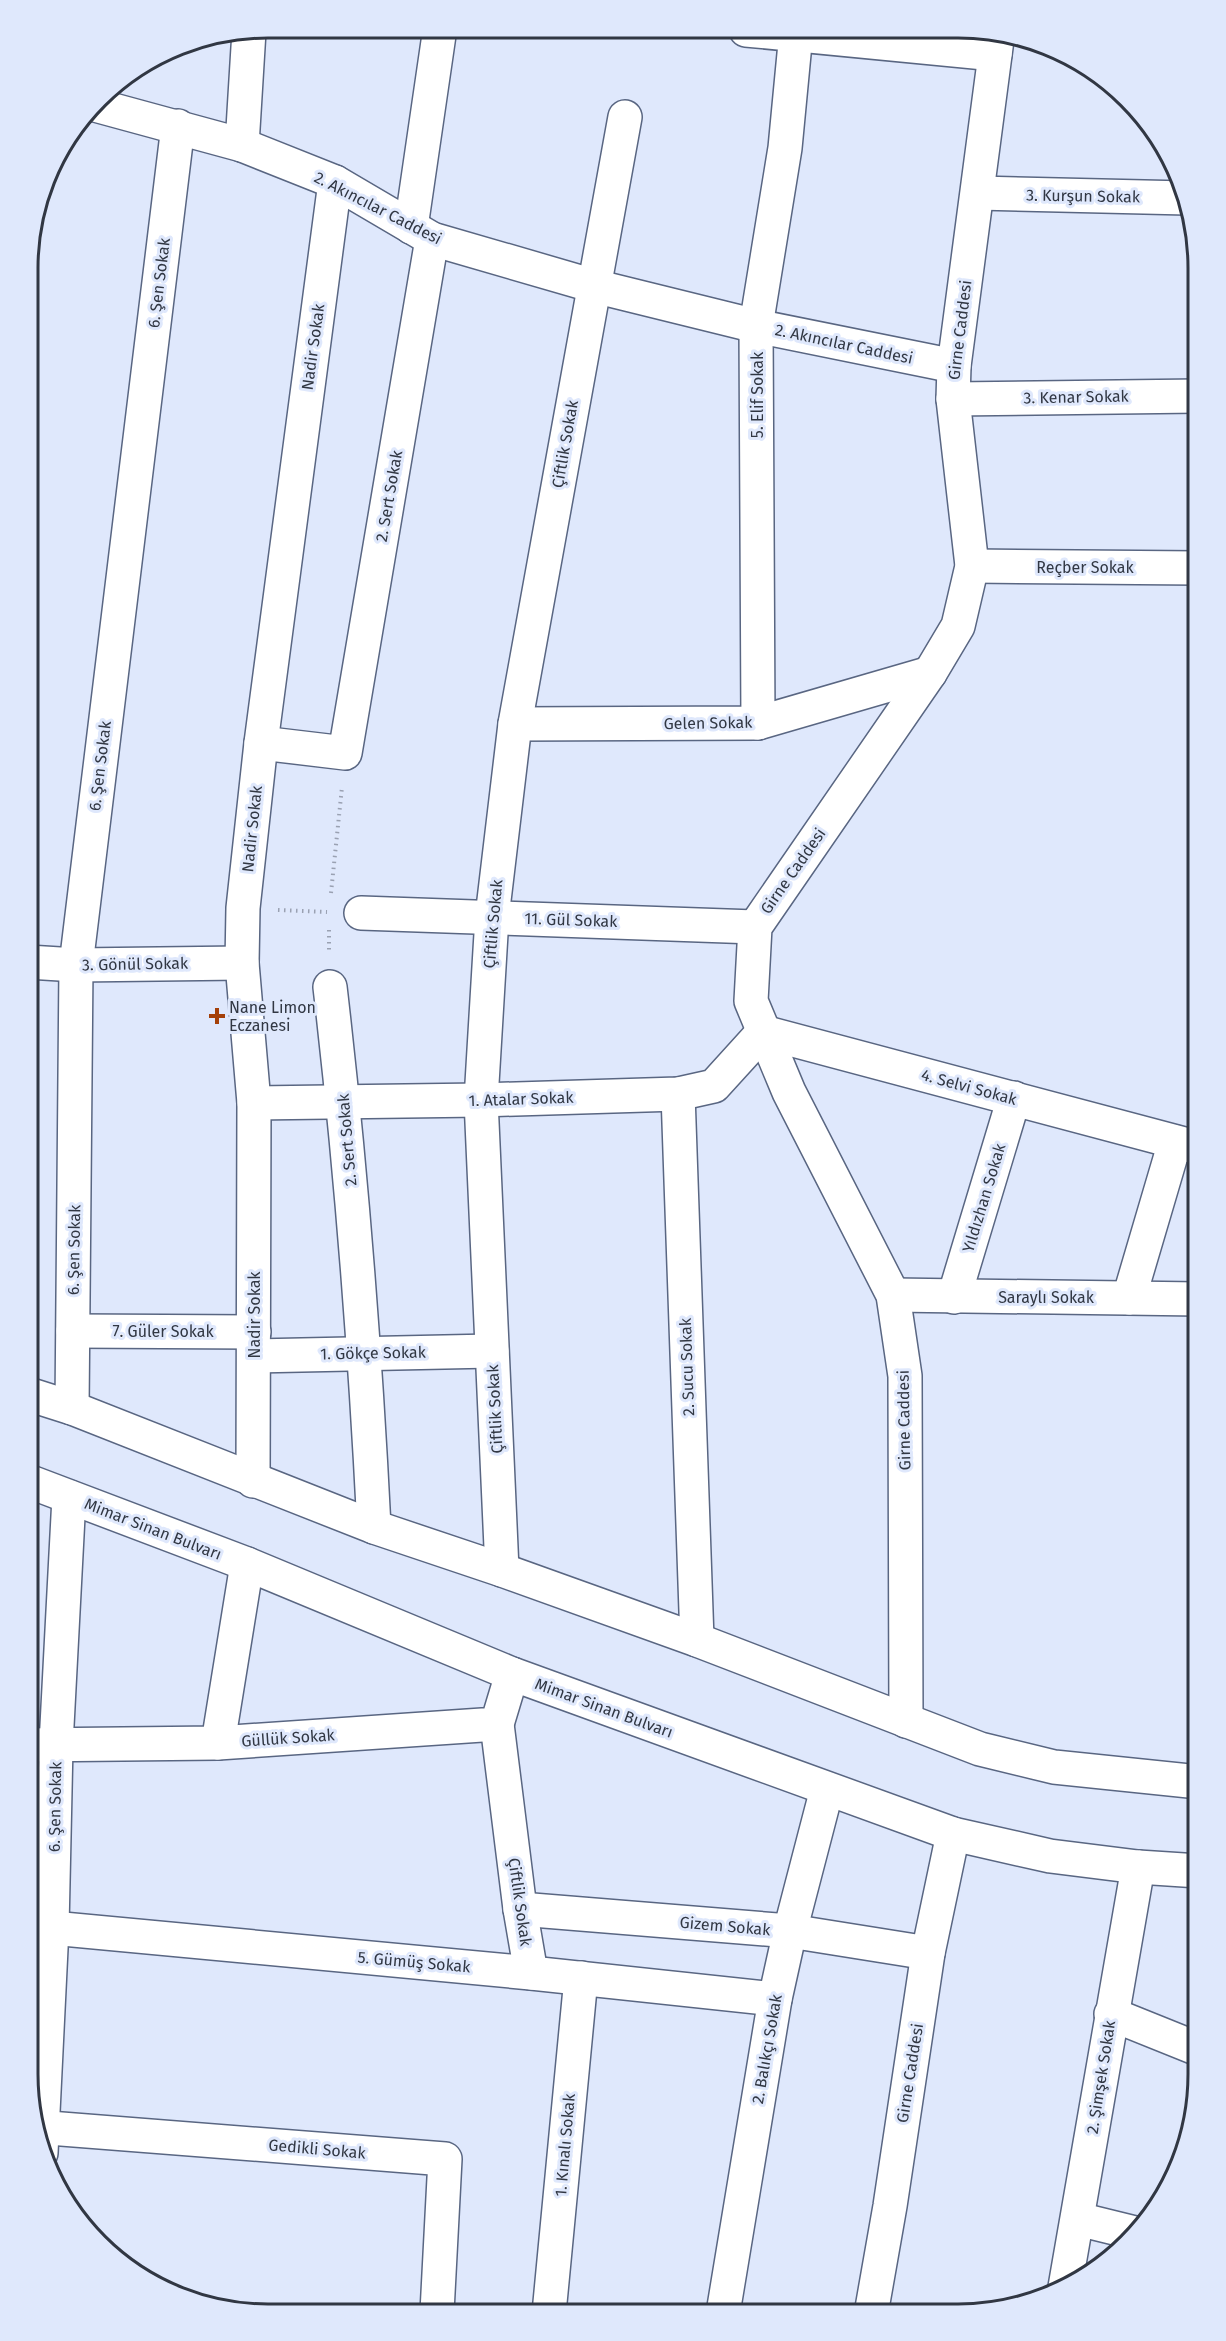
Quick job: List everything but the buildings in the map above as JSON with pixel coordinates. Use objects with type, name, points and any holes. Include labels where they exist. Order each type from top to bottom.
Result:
[{"type":"street","points":[[242,145],[249,38]]},
{"type":"street","name":"2. Sert Sokak","points":[[345,753],[422,233],[439,38]]},
{"type":"street","name":"5. Elif Sokak","points":[[758,723],[756,326],[784,148],[795,38]]},
{"type":"street","points":[[896,38],[997,43]]},
{"type":"street","name":"Girne Caddesi","points":[[906,1721],[905,1376],[893,1295],[789,1092],[751,1001],[755,927],[930,673],[958,626],[972,566],[953,399],[954,366],[997,43]]},
{"type":"street","name":"2. Akıncılar Caddesi","points":[[103,107],[242,145],[335,182],[422,233],[594,285],[756,326],[954,366]]},
{"type":"street","points":[[594,285],[625,117]]},
{"type":"street","name":"6. Şen Sokak","points":[[72,1408],[76,965],[178,126]]},
{"type":"street","name":"Nadir Sokak","points":[[254,1481],[254,1103],[242,963],[243,908],[261,743],[335,182]]},
{"type":"street","name":"3. Kurşun Sokak","points":[[978,194],[1177,198]]},
{"type":"street","name":"Çiftlik Sokak","points":[[502,1570],[481,1100],[492,917],[515,724],[594,285]]},
{"type":"street","name":"3. Kenar Sokak","points":[[953,399],[1188,396]]},
{"type":"street","name":"Reçber Sokak","points":[[972,566],[1188,568]]},
{"type":"street","name":"Gelen Sokak","points":[[515,724],[758,723],[930,673]]},
{"type":"street","points":[[261,743],[345,753]]},
{"type":"street","name":"11. Gül Sokak","points":[[361,913],[755,927]]},
{"type":"street","name":"3. Gönül Sokak","points":[[38,963],[76,965],[242,963]]},
{"type":"street","name":"2. Sert Sokak","points":[[330,987],[344,1102],[365,1353],[374,1527]]},
{"type":"street","name":"1. Atalar Sokak","points":[[254,1103],[481,1100],[678,1094],[714,1086],[763,1032]]},
{"type":"street","name":"4. Selvi Sokak","points":[[763,1032],[1187,1145],[1129,1298]]},
{"type":"street","name":"2. Sucu Sokak","points":[[678,1094],[697,1640]]},
{"type":"street","name":"Yıldızhan Sokak","points":[[954,1297],[1014,1098]]},
{"type":"street","name":"Saraylı Sokak","points":[[893,1295],[1188,1299]]},
{"type":"street","name":"7. Güler Sokak","points":[[73,1331],[254,1344]]},
{"type":"street","name":"1. Gökçe Sokak","points":[[254,1344],[365,1353],[492,1351]]},
{"type":"street","points":[[38,1397],[72,1408],[374,1527],[697,1640],[980,1749],[1054,1767],[1188,1781]]},
{"type":"street","name":"Mimar Sinan Bulvarı","points":[[38,1485],[247,1564],[512,1674],[953,1834],[1050,1856],[1138,1867],[1188,1870]]},
{"type":"street","name":"6. Şen Sokak","points":[[41,2111],[52,1928],[42,1745],[69,1497]]},
{"type":"street","points":[[218,1743],[247,1564]]},
{"type":"street","points":[[497,1724],[512,1674]]},
{"type":"street","name":"Çiftlik Sokak","points":[[497,1724],[520,1910],[531,1973]]},
{"type":"street","name":"Güllük Sokak","points":[[42,1745],[218,1743],[497,1724]]},
{"type":"street","name":"2. Balıkçı Sokak","points":[[724,2304],[775,1999],[827,1789]]},
{"type":"street","name":"Girne Caddesi","points":[[873,2304],[928,1953],[953,1834]]},
{"type":"street","name":"2. Şimşek Sokak","points":[[1067,2276],[1138,1867]]},
{"type":"street","name":"Gizem Sokak","points":[[520,1910],[790,1931],[928,1953]]},
{"type":"street","name":"5. Gümüş Sokak","points":[[52,1928],[581,1977],[775,1999]]},
{"type":"street","name":"1. Kınalı Sokak","points":[[550,2304],[581,1977]]},
{"type":"street","points":[[1111,2014],[1188,2045]]},
{"type":"street","name":"Gedikli Sokak","points":[[46,2136],[445,2159],[437,2304]]},
{"type":"street","points":[[1078,2219],[1126,2231]]},
{"type":"path","points":[[330,987],[329,912],[345,753]]},
{"type":"path","points":[[243,908],[361,913]]},
{"type":"place","name":"Nane Limon Eczanesi","points":[[217,1016]]}]
